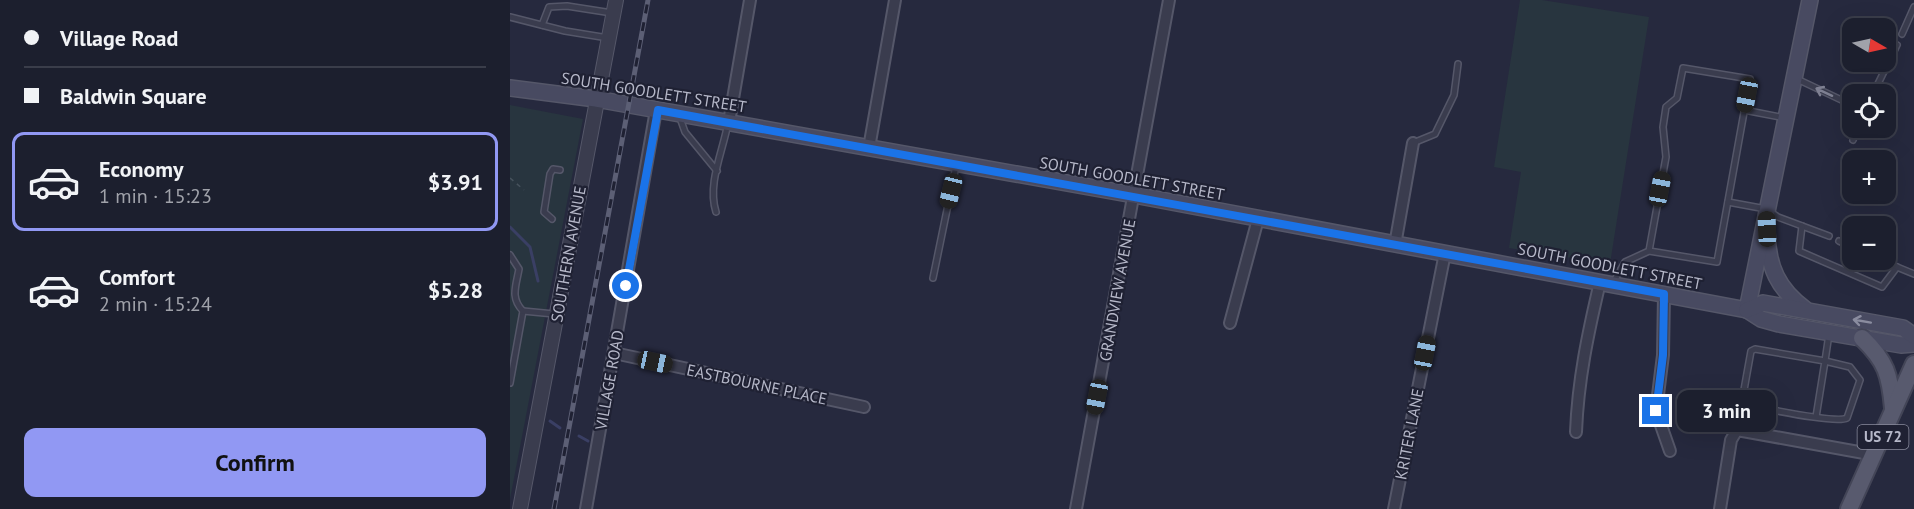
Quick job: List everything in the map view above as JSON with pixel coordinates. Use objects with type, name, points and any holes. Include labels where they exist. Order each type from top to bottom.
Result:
[{"type":"main road","points":[[1747,310],[1766,209],[1796,79],[1810,0]]},
{"type":"main road","name":"SOUTH GOODLETT STREET","points":[[510,88],[678,113],[1134,195],[1747,310],[1761,319],[1779,324],[1900,345],[1914,344]]},
{"type":"main road","points":[[1766,209],[1767,249],[1779,286],[1807,310]]},
{"type":"main road","name":"SOUTH GOODLETT STREET","points":[[1747,310],[1763,303],[1904,328],[1914,336]]},
{"type":"main road","points":[[1862,338],[1885,364],[1891,386],[1893,412]]},
{"type":"main road","name":"US 72","points":[[1850,509],[1914,364]]},
{"type":"street","points":[[729,122],[750,0]]},
{"type":"street","points":[[869,148],[895,0]]},
{"type":"street","name":"GRANDVIEW AVENUE","points":[[1076,509],[1169,0]]},
{"type":"street","name":"SOUTHERN AVENUE","points":[[520,509],[615,7]]},
{"type":"street","name":"VILLAGE ROAD","points":[[586,509],[656,110]]},
{"type":"street","points":[[1395,245],[1413,143]]},
{"type":"street","points":[[1230,323],[1258,219]]},
{"type":"street","name":"KRITER LANE","points":[[1394,509],[1445,252]]},
{"type":"street","points":[[1576,432],[1580,369],[1606,284]]},
{"type":"street","points":[[1664,294],[1663,355],[1656,411],[1670,451]]},
{"type":"street","name":"EASTBOURNE PLACE","points":[[614,353],[864,407]]},
{"type":"street","points":[[1720,509],[1731,440],[1737,430],[1875,455]]},
{"type":"lane","points":[[542,25],[549,8],[615,7]]},
{"type":"lane","points":[[1902,34],[1914,7]]},
{"type":"lane","points":[[510,17],[609,38]]},
{"type":"lane","points":[[1879,84],[1898,45]]},
{"type":"lane","points":[[1413,143],[1435,134],[1454,95],[1458,64]]},
{"type":"lane","points":[[1606,284],[1625,262],[1649,251],[1717,262],[1750,79],[1683,68],[1677,98],[1666,107],[1663,127],[1666,157],[1649,251]]},
{"type":"lane","points":[[1796,79],[1842,100]]},
{"type":"lane","points":[[1744,110],[1787,118]]},
{"type":"lane","points":[[678,113],[685,132],[717,171]]},
{"type":"lane","points":[[716,212],[713,202],[717,171],[729,122]]},
{"type":"lane","points":[[933,278],[956,164]]},
{"type":"lane","points":[[552,219],[544,212],[550,174],[553,169],[560,170]]},
{"type":"lane","points":[[1728,202],[1766,209],[1778,217],[1829,236]]},
{"type":"lane","points":[[1802,226],[1799,251],[1818,260],[1882,287],[1897,267],[1914,274]]},
{"type":"lane","points":[[510,255],[519,269],[513,294],[516,305],[523,311],[557,314]]},
{"type":"lane","points":[[510,383],[523,311]]},
{"type":"lane","points":[[1816,417],[1829,332]]},
{"type":"lane","points":[[1755,349],[1825,361],[1850,367],[1860,380],[1847,418],[1842,421],[1746,405],[1742,401],[1751,351],[1755,349]]},
{"type":"path","points":[[510,178],[524,190]]},
{"type":"shaded area","points":[[1520,0],[1542,0],[1649,17],[1610,264],[1509,248],[1521,172],[1494,167]]},
{"type":"shaded area","points":[[510,105],[583,119],[510,499]]},
{"type":"waterway","points":[[510,227],[530,247],[538,281]]},
{"type":"waterway","points":[[550,421],[560,428]]},
{"type":"waterway","points":[[579,436],[588,441]]},
{"type":"railway","points":[[554,509],[648,0]]},
{"type":"route","points":[[626,286],[656,110],[658,110],[1134,195],[1664,294],[1661,329],[1663,355],[1658,379],[1656,411]]}]
